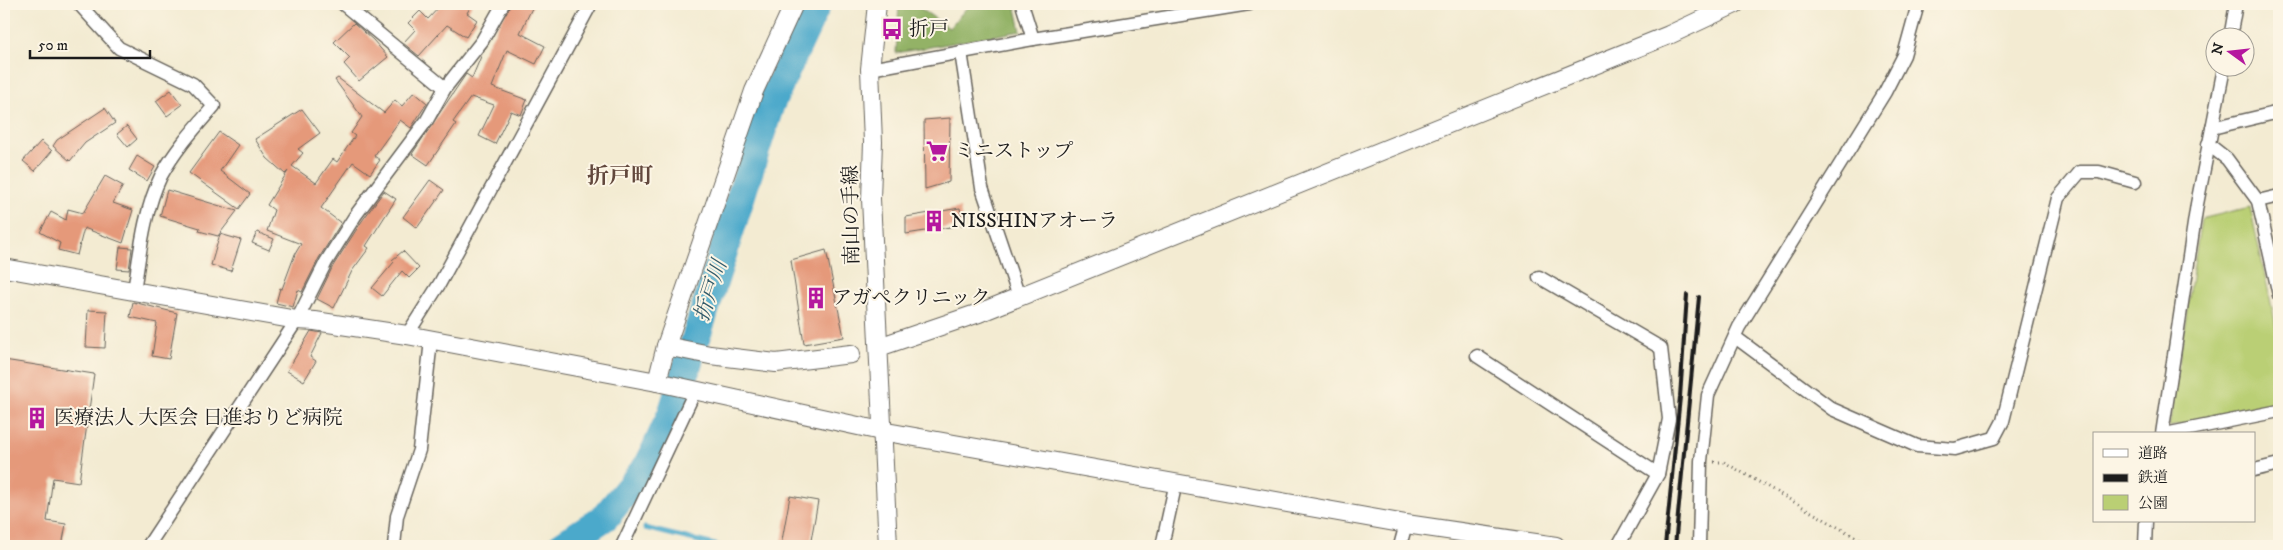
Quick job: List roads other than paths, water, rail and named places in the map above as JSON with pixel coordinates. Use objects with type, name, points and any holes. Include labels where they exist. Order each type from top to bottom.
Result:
[{"type":"street","points":[[79,4],[119,48],[193,84],[214,106],[183,141],[161,176],[151,202],[134,291]]},
{"type":"street","points":[[343,4],[445,88]]},
{"type":"street","points":[[148,546],[297,320],[341,237],[426,120],[445,88],[482,41],[503,4]]},
{"type":"street","points":[[407,336],[444,275],[592,4]]},
{"type":"street","points":[[658,382],[666,346],[754,91],[794,4]]},
{"type":"street","name":"南山の手線","points":[[877,4],[870,69],[873,142],[870,199],[888,546]]},
{"type":"street","points":[[1022,4],[1033,39]]},
{"type":"street","points":[[870,69],[1033,39],[1249,4]]},
{"type":"street","points":[[879,347],[979,314],[1669,35],[1735,4]]},
{"type":"street","points":[[1699,546],[1701,461],[1708,396],[1735,337],[1885,92],[1904,55],[1918,4]]},
{"type":"street","points":[[2232,28],[2236,4]]},
{"type":"street","points":[[961,52],[965,89],[982,188],[1019,297]]},
{"type":"street","points":[[2163,432],[2208,144],[2222,78]]},
{"type":"street","points":[[2212,128],[2279,112]]},
{"type":"street","points":[[2208,144],[2227,158],[2258,201],[2279,296]]},
{"type":"street","points":[[1735,337],[1832,409],[1917,446],[1955,449],[1994,438],[2003,421],[2058,198],[2080,172],[2099,172],[2135,182]]},
{"type":"street","points":[[2258,201],[2279,196]]},
{"type":"street","points":[[4,268],[297,320],[431,340],[658,382],[882,431],[1406,524],[1556,546]]},
{"type":"street","points":[[1539,277],[1661,348],[1669,420],[1658,474],[1618,546]]},
{"type":"street","points":[[394,546],[399,507],[419,450],[431,340]]},
{"type":"street","points":[[666,346],[710,355],[776,363],[851,354]]},
{"type":"street","points":[[1477,356],[1658,474]]},
{"type":"street","points":[[622,546],[694,391]]},
{"type":"street","points":[[2173,432],[2279,411]]},
{"type":"street","points":[[2256,470],[2279,464]]},
{"type":"street","points":[[1162,546],[1176,482]]},
{"type":"street","points":[[2145,546],[2146,522]]},
{"type":"street","points":[[1400,546],[1406,524]]},
{"type":"waterway","name":"折戸川","points":[[561,546],[605,517],[649,464],[672,413],[770,105],[817,4]]},
{"type":"waterway","points":[[605,517],[619,521]]},
{"type":"waterway","points":[[645,528],[719,546]]},
{"type":"railway","points":[[1665,546],[1680,397],[1687,295]]},
{"type":"railway","points":[[1675,546],[1699,297]]},
{"type":"place","name":"折戸","points":[[892,29]]},
{"type":"place","name":"ミニストップ","points":[[937,151]]},
{"type":"place","name":"NISSHINアオーラ","points":[[934,221]]},
{"type":"place","name":"アガぺクリニック","points":[[816,298]]},
{"type":"place","name":"医療法人 大医会 日進おりど病院","points":[[37,418]]},
{"type":"district","name":"折戸町","points":[[620,176]]}]
